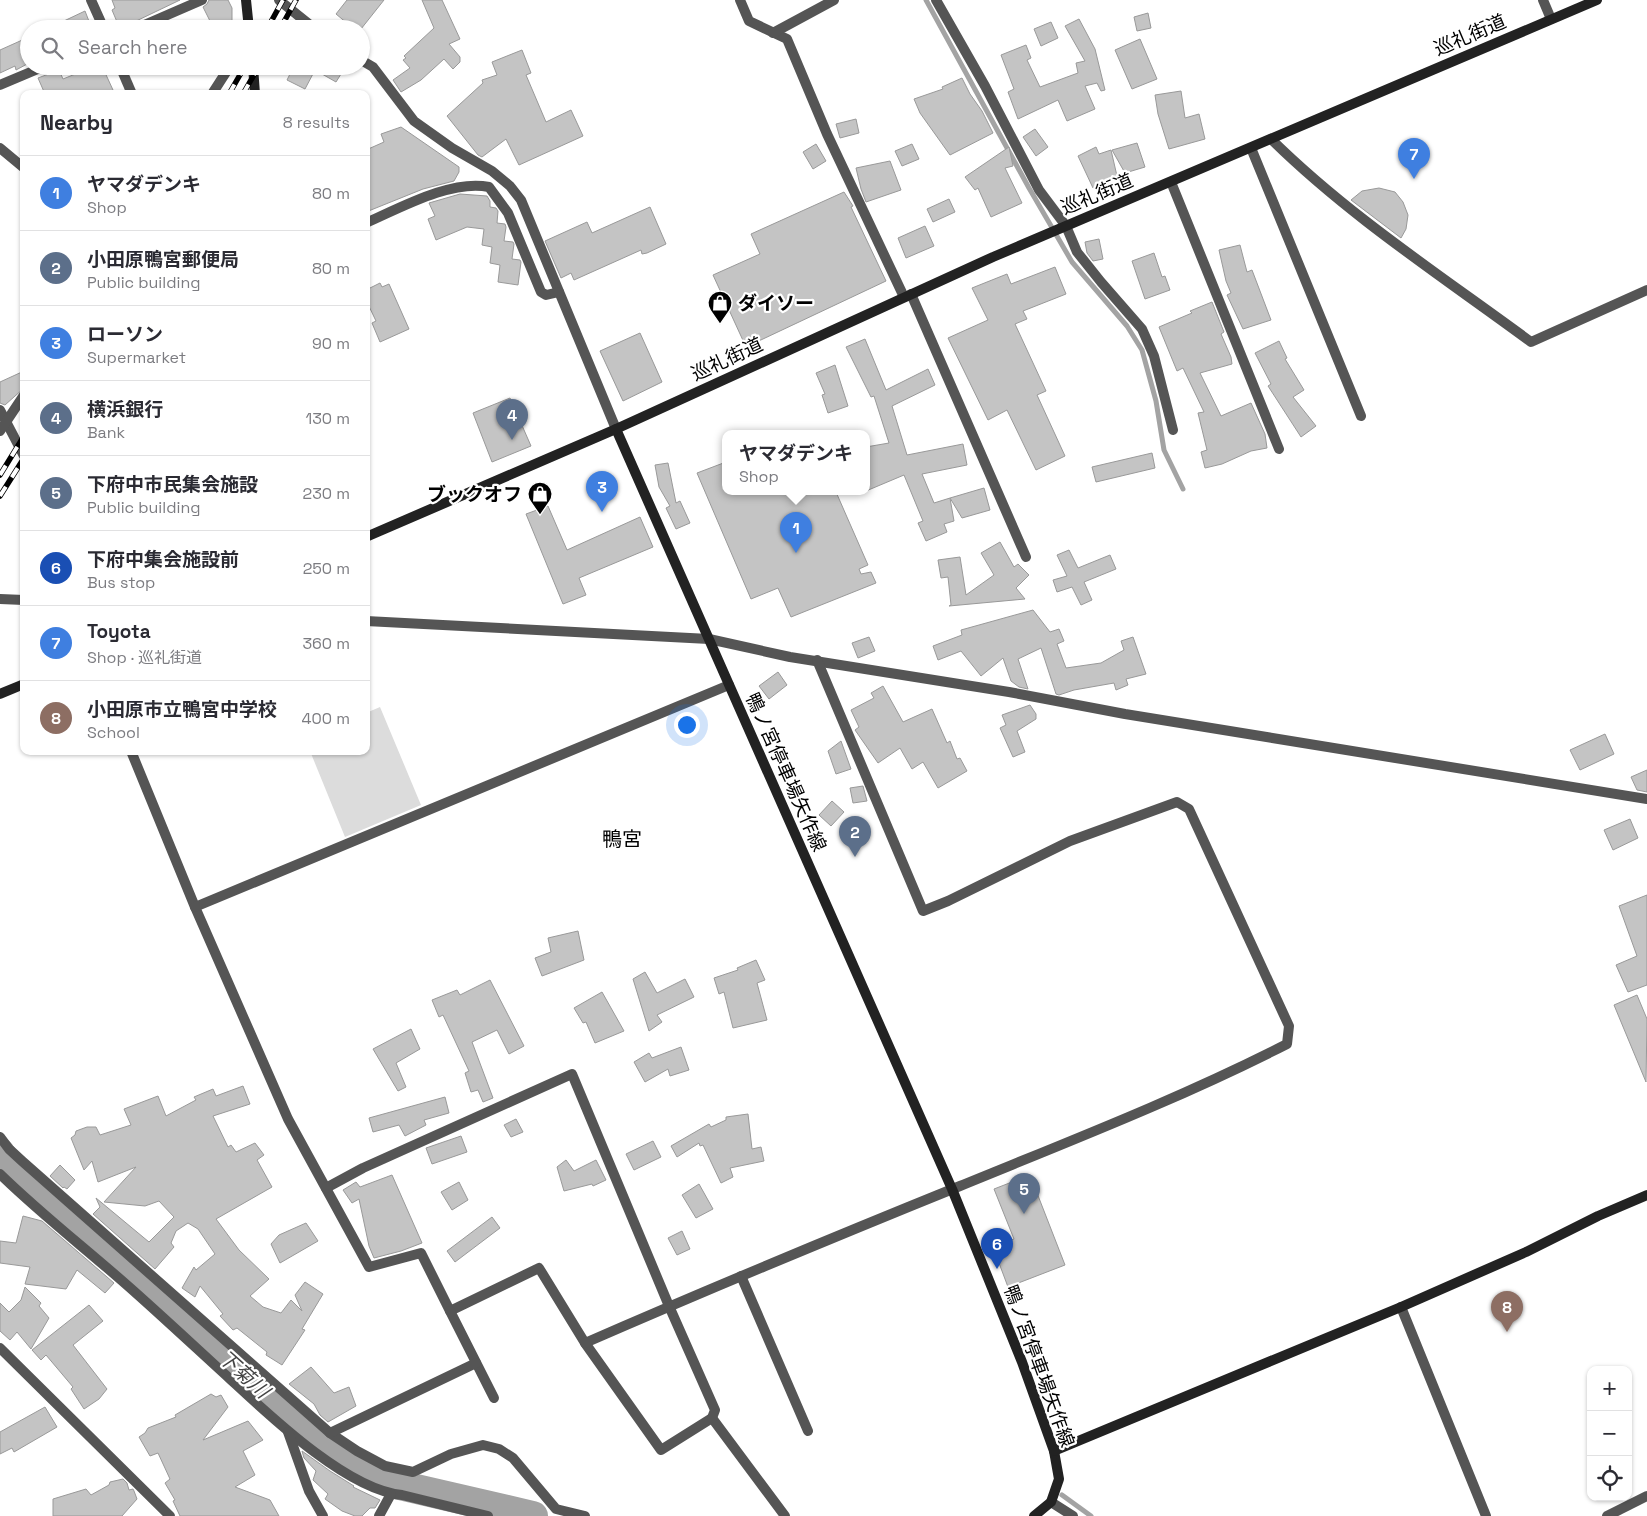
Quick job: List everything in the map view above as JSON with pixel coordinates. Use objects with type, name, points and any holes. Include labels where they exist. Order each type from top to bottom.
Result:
[{"type":"street","points":[[91,0],[100,20]]},
{"type":"street","points":[[156,20],[202,0]]},
{"type":"street","points":[[246,0],[248,20]]},
{"type":"street","points":[[279,0],[302,20]]},
{"type":"street","points":[[740,0],[750,21],[787,39],[827,134],[907,295],[1026,557]]},
{"type":"street","points":[[773,32],[834,0]]},
{"type":"street","points":[[936,0],[985,86],[1039,190],[1066,226],[1077,252],[1142,329],[1154,356],[1172,430]]},
{"type":"street","points":[[1542,0],[1551,19]]},
{"type":"street","name":"巡礼街道","points":[[616,429],[907,295],[1597,0]]},
{"type":"street","points":[[370,65],[414,121],[452,148],[492,171],[510,186],[522,200],[616,429],[370,535]]},
{"type":"street","points":[[0,85],[24,75]]},
{"type":"street","points":[[124,75],[130,90]]},
{"type":"street","points":[[215,90],[224,75]]},
{"type":"street","points":[[253,75],[255,90]]},
{"type":"street","points":[[1271,139],[1300,168],[1378,231],[1531,342],[1647,290]]},
{"type":"street","points":[[0,148],[20,165]]},
{"type":"street","points":[[1251,148],[1361,416]]},
{"type":"street","points":[[1170,182],[1279,449]]},
{"type":"street","points":[[370,220],[436,193],[460,187],[480,185],[489,187],[508,213],[541,292],[546,295],[560,292]]},
{"type":"street","points":[[3,427],[20,401]]},
{"type":"street","points":[[0,410],[3,427],[20,450]]},
{"type":"street","name":"鴨ノ宮停車場矢作線","points":[[616,429],[952,1189],[1022,1362],[1054,1451],[1059,1480],[1051,1502]]},
{"type":"street","points":[[0,599],[20,600]]},
{"type":"street","points":[[370,621],[710,639],[790,657],[1647,799]]},
{"type":"street","points":[[585,1342],[1228,1074],[1287,1044],[1289,1026],[1188,809],[1177,802],[1070,841],[948,902],[923,911],[817,660]]},
{"type":"street","points":[[195,907],[729,685]]},
{"type":"street","points":[[0,694],[20,686]]},
{"type":"street","points":[[133,755],[195,907],[288,1119],[369,1267],[421,1253],[494,1398]]},
{"type":"street","points":[[326,1188],[363,1168],[572,1074],[669,1306],[715,1410],[712,1418],[661,1450],[585,1342],[539,1268],[450,1312]]},
{"type":"street","points":[[0,1137],[22,1161],[330,1433],[357,1451],[385,1466],[413,1472],[451,1454],[483,1445],[499,1449],[513,1458],[556,1509],[585,1516]]},
{"type":"street","points":[[0,1174],[32,1205],[128,1286],[288,1432],[349,1475],[391,1494],[402,1495],[451,1511],[488,1516]]},
{"type":"street","points":[[1054,1451],[1401,1307],[1526,1252],[1598,1216],[1647,1195]]},
{"type":"street","points":[[741,1276],[808,1431]]},
{"type":"street","points":[[1401,1307],[1486,1516]]},
{"type":"street","points":[[0,1348],[170,1516]]},
{"type":"street","points":[[330,1433],[476,1363]]},
{"type":"street","points":[[712,1418],[785,1516]]},
{"type":"street","points":[[288,1432],[309,1491],[323,1516]]},
{"type":"street","points":[[379,1516],[391,1494]]},
{"type":"street","points":[[1607,1516],[1647,1496]]},
{"type":"street","points":[[1034,1516],[1051,1502],[1069,1515]]},
{"type":"shaded area","points":[[380,707],[421,805],[345,837],[312,755],[370,755],[370,711]]},
{"type":"building","points":[[112,0],[180,0],[138,20],[116,20],[112,10],[115,8]]},
{"type":"building","points":[[209,0],[228,0],[232,8],[232,20],[210,20],[203,7]]},
{"type":"building","points":[[347,0],[384,0],[368,20],[343,20],[336,14]]},
{"type":"building","points":[[422,0],[442,0],[460,39],[449,44],[460,57],[460,62],[453,69],[444,59],[421,80],[401,92],[393,80],[410,68],[403,60],[406,58],[404,56],[434,28]]},
{"type":"building","points":[[85,11],[88,20],[66,20]]},
{"type":"building","points":[[1148,13],[1151,28],[1137,31],[1134,17]]},
{"type":"building","points":[[1079,19],[1095,49],[1105,90],[1101,91],[1097,83],[1085,86],[1095,109],[1067,121],[1058,100],[1018,119],[1008,92],[1014,89],[1001,55],[1026,45],[1031,58],[1027,60],[1040,87],[1078,73],[1076,63],[1085,61],[1065,26]]},
{"type":"building","points":[[1051,22],[1058,38],[1041,46],[1034,29]]},
{"type":"building","points":[[1140,39],[1157,79],[1132,89],[1115,50]]},
{"type":"building","points":[[20,41],[20,68],[16,70],[15,66],[0,73],[0,50]]},
{"type":"building","points":[[522,50],[531,73],[526,75],[546,122],[571,110],[583,136],[519,165],[506,139],[482,157],[478,155],[447,116],[483,83],[482,80],[497,75],[492,62]]},
{"type":"building","points":[[46,75],[61,75],[63,79],[73,75],[106,75],[113,90],[43,90],[38,78]]},
{"type":"building","points":[[290,75],[312,75],[305,89],[287,80]]},
{"type":"building","points":[[324,75],[340,75],[336,82]]},
{"type":"building","points":[[962,78],[993,133],[950,155],[920,113],[914,99],[943,89],[942,87]]},
{"type":"building","points":[[1181,91],[1185,118],[1199,114],[1205,139],[1169,149],[1158,114],[1155,95]]},
{"type":"building","points":[[856,119],[859,133],[840,138],[836,124]]},
{"type":"building","points":[[401,127],[459,167],[459,172],[454,181],[423,189],[370,210],[370,148],[384,142],[381,134]]},
{"type":"building","points":[[1035,129],[1048,147],[1036,156],[1023,137]]},
{"type":"building","points":[[1137,143],[1145,167],[1125,173],[1112,150]]},
{"type":"building","points":[[816,144],[826,161],[813,169],[803,152]]},
{"type":"building","points":[[912,144],[919,159],[902,166],[895,151]]},
{"type":"building","points":[[1009,147],[1013,166],[1005,168],[1022,203],[991,217],[978,188],[975,190],[965,177]]},
{"type":"building","points":[[1096,147],[1099,154],[1111,150],[1117,176],[1093,188],[1078,156]]},
{"type":"building","points":[[890,161],[901,190],[866,202],[856,168]]},
{"type":"building","points":[[1379,188],[1395,192],[1403,202],[1408,215],[1406,229],[1401,238],[1351,200],[1362,191]]},
{"type":"building","points":[[844,192],[853,206],[851,207],[886,281],[746,347],[713,275],[760,254],[751,234]]},
{"type":"building","points":[[460,194],[487,196],[490,201],[490,207],[496,208],[498,211],[497,223],[505,224],[506,227],[504,241],[513,242],[514,244],[512,259],[520,260],[521,262],[518,285],[498,282],[500,265],[490,263],[492,247],[482,245],[484,229],[467,227],[436,240],[428,219],[435,216],[429,203]]},
{"type":"building","points":[[949,199],[955,212],[933,222],[927,209]]},
{"type":"building","points":[[650,207],[666,244],[647,253],[642,254],[641,250],[574,280],[571,273],[561,278],[545,241],[587,222],[592,233]]},
{"type":"building","points":[[925,226],[934,246],[906,258],[898,238]]},
{"type":"building","points":[[1099,239],[1103,259],[1093,261],[1087,253],[1085,242]]},
{"type":"building","points":[[1240,245],[1247,272],[1252,270],[1271,320],[1243,329],[1227,295],[1231,293],[1226,281],[1219,250]]},
{"type":"building","points":[[1154,253],[1162,277],[1165,276],[1170,290],[1145,299],[1132,261]]},
{"type":"building","points":[[1055,267],[1066,294],[1023,311],[1027,319],[1015,324],[1046,391],[1037,395],[1065,456],[1036,470],[1007,410],[988,420],[948,338],[988,320],[972,288],[1007,274],[1011,284]]},
{"type":"building","points":[[380,283],[382,287],[389,284],[409,329],[380,342],[372,323],[376,321],[370,308],[370,288]]},
{"type":"building","points":[[1212,302],[1224,332],[1221,334],[1232,364],[1200,373],[1221,416],[1251,403],[1265,434],[1267,448],[1251,451],[1222,464],[1205,468],[1201,452],[1207,450],[1198,413],[1204,412],[1183,368],[1177,371],[1159,327]]},
{"type":"building","points":[[640,333],[662,382],[623,401],[600,351]]},
{"type":"building","points":[[865,339],[886,390],[928,369],[935,385],[892,406],[907,455],[963,444],[967,465],[922,474],[934,503],[950,498],[954,521],[944,524],[947,532],[926,541],[918,523],[923,521],[904,475],[870,489],[870,446],[889,443],[874,396],[871,397],[846,347]]},
{"type":"building","points":[[1279,341],[1287,358],[1285,359],[1304,390],[1293,397],[1316,426],[1301,437],[1268,386],[1271,384],[1255,353]]},
{"type":"building","points":[[835,365],[848,406],[828,413],[822,395],[825,394],[816,373]]},
{"type":"building","points":[[20,373],[20,392],[5,405],[0,403],[0,382]]},
{"type":"building","points":[[510,398],[531,446],[492,462],[473,413]]},
{"type":"building","points":[[1152,453],[1155,468],[1096,482],[1092,467]]},
{"type":"building","points":[[668,463],[676,503],[680,501],[690,523],[676,529],[666,508],[670,506],[659,487],[655,465]]},
{"type":"building","points":[[722,464],[722,495],[837,495],[868,565],[859,569],[861,574],[871,572],[876,583],[791,617],[778,588],[751,599],[697,473]]},
{"type":"building","points":[[984,488],[990,510],[962,518],[950,498]]},
{"type":"building","points":[[548,506],[567,550],[640,517],[653,547],[579,578],[586,595],[563,604],[526,514]]},
{"type":"building","points":[[1000,542],[1014,567],[1018,564],[1029,575],[1016,588],[1025,599],[949,606],[951,605],[948,577],[941,578],[938,560],[960,557],[966,595],[994,575],[981,553]]},
{"type":"building","points":[[1069,550],[1078,568],[1110,555],[1116,569],[1084,582],[1092,600],[1081,605],[1072,587],[1057,592],[1053,580],[1067,576],[1057,555]]},
{"type":"building","points":[[1033,610],[1050,632],[1059,629],[1064,641],[1057,644],[1066,668],[1101,663],[1124,650],[1121,641],[1133,637],[1146,674],[1126,679],[1128,685],[1116,690],[1114,683],[1074,690],[1059,695],[1056,694],[1041,648],[1018,659],[1028,689],[1019,687],[1011,681],[1003,658],[981,676],[961,651],[938,660],[933,646],[962,635],[961,630]]},
{"type":"building","points":[[869,637],[875,651],[858,658],[852,643]]},
{"type":"building","points":[[778,672],[787,685],[769,699],[759,686]]},
{"type":"building","points":[[883,686],[903,722],[932,709],[947,743],[950,741],[957,759],[960,758],[967,771],[938,788],[923,762],[912,769],[900,748],[878,763],[855,730],[859,727],[851,710],[874,698],[871,693]]},
{"type":"building","points":[[1030,705],[1036,714],[1036,719],[1017,731],[1025,752],[1013,757],[1000,728],[1006,725],[1002,715]]},
{"type":"building","points":[[1605,734],[1614,754],[1580,770],[1570,750]]},
{"type":"building","points":[[841,741],[851,769],[836,774],[828,751]]},
{"type":"building","points":[[1647,770],[1647,792],[1637,790],[1631,777]]},
{"type":"building","points":[[863,786],[867,801],[853,803],[850,788]]},
{"type":"building","points":[[832,801],[844,812],[831,826],[819,815]]},
{"type":"building","points":[[1630,819],[1638,838],[1613,850],[1604,830]]},
{"type":"building","points":[[1647,895],[1647,985],[1628,992],[1616,965],[1637,956],[1619,906]]},
{"type":"building","points":[[578,931],[584,960],[542,976],[535,958],[551,952],[548,938]]},
{"type":"building","points":[[756,960],[765,980],[757,983],[767,1020],[733,1028],[724,992],[719,994],[714,978],[738,970],[737,968]]},
{"type":"building","points":[[645,972],[657,993],[685,979],[694,997],[657,1015],[662,1022],[649,1031],[633,979]]},
{"type":"building","points":[[490,980],[524,1046],[509,1054],[497,1030],[472,1042],[493,1098],[483,1102],[478,1090],[471,1092],[465,1073],[469,1071],[443,1015],[439,1017],[432,1000],[457,990],[460,995]]},
{"type":"building","points":[[602,992],[624,1031],[595,1043],[586,1022],[583,1023],[574,1008]]},
{"type":"building","points":[[1637,995],[1647,1019],[1646,1082],[1614,1005]]},
{"type":"building","points":[[411,1029],[420,1049],[396,1063],[406,1087],[398,1091],[373,1049]]},
{"type":"building","points":[[681,1047],[689,1070],[670,1076],[668,1069],[645,1082],[634,1062],[649,1053],[652,1058]]},
{"type":"building","points":[[243,1086],[250,1104],[213,1116],[228,1147],[231,1145],[236,1152],[255,1143],[264,1155],[257,1160],[272,1187],[216,1219],[239,1250],[269,1279],[250,1296],[263,1307],[281,1313],[291,1300],[302,1311],[295,1295],[305,1282],[323,1294],[302,1329],[305,1330],[282,1365],[266,1355],[267,1352],[237,1328],[233,1330],[220,1316],[223,1314],[200,1286],[195,1297],[182,1288],[194,1267],[196,1270],[215,1254],[198,1229],[188,1223],[176,1231],[171,1243],[174,1247],[155,1269],[93,1214],[100,1207],[96,1198],[149,1242],[174,1217],[159,1201],[145,1206],[104,1202],[136,1167],[98,1182],[92,1161],[84,1170],[71,1138],[75,1135],[76,1131],[87,1127],[96,1127],[100,1135],[131,1125],[124,1109],[158,1096],[166,1116],[196,1100],[194,1097],[213,1089],[216,1096]]},
{"type":"building","points":[[445,1097],[449,1113],[424,1120],[426,1125],[405,1136],[399,1125],[373,1132],[369,1118]]},
{"type":"building","points":[[748,1114],[752,1149],[761,1147],[764,1161],[730,1168],[733,1177],[721,1183],[703,1145],[700,1146],[699,1143],[677,1157],[671,1146],[709,1124],[711,1127],[726,1120],[726,1117]]},
{"type":"building","points":[[516,1119],[523,1132],[511,1137],[504,1125]]},
{"type":"building","points":[[461,1136],[467,1152],[432,1164],[426,1148]]},
{"type":"building","points":[[653,1141],[661,1157],[634,1170],[626,1154]]},
{"type":"building","points":[[566,1160],[574,1171],[596,1160],[606,1180],[593,1186],[592,1184],[564,1191],[557,1167]]},
{"type":"building","points":[[60,1165],[75,1180],[67,1189],[63,1188],[50,1176]]},
{"type":"building","points":[[392,1175],[422,1243],[374,1258],[369,1246],[359,1199],[352,1203],[343,1190],[356,1182],[360,1187]]},
{"type":"building","points":[[1030,1175],[1065,1265],[1008,1287],[993,1247],[1014,1239],[994,1189]]},
{"type":"building","points":[[459,1182],[468,1200],[452,1210],[441,1192]]},
{"type":"building","points":[[699,1184],[713,1209],[696,1218],[682,1195]]},
{"type":"building","points":[[23,1216],[42,1221],[114,1283],[105,1293],[77,1270],[66,1289],[25,1284],[30,1267],[0,1263],[0,1241],[16,1243]]},
{"type":"building","points":[[492,1217],[500,1228],[455,1262],[447,1251]]},
{"type":"building","points":[[306,1223],[318,1241],[280,1263],[271,1244],[279,1235]]},
{"type":"building","points":[[682,1231],[690,1249],[677,1255],[668,1238]]},
{"type":"building","points":[[25,1287],[41,1303],[39,1306],[49,1318],[31,1349],[17,1332],[10,1340],[0,1331],[0,1303],[9,1312],[21,1300]]},
{"type":"building","points":[[89,1305],[103,1321],[73,1345],[107,1389],[99,1399],[84,1409],[71,1389],[73,1387],[46,1355],[41,1360],[32,1350]]},
{"type":"building","points":[[311,1367],[334,1393],[349,1387],[356,1406],[328,1422],[320,1415],[314,1404],[289,1384]]},
{"type":"building","points":[[211,1394],[216,1397],[221,1395],[228,1407],[203,1440],[248,1421],[263,1440],[243,1451],[255,1475],[235,1487],[270,1500],[279,1516],[180,1516],[173,1501],[175,1500],[165,1483],[170,1479],[158,1453],[150,1456],[139,1437],[148,1428],[176,1417],[175,1415]]},
{"type":"building","points":[[45,1407],[57,1427],[14,1452],[12,1448],[0,1454],[0,1432]]},
{"type":"building","points":[[302,1451],[353,1487],[380,1500],[375,1508],[370,1508],[362,1516],[355,1516],[342,1511],[325,1499],[328,1494],[313,1480],[316,1471],[304,1458]]},
{"type":"building","points":[[123,1479],[127,1483],[129,1490],[133,1489],[137,1499],[122,1516],[53,1516],[53,1499],[86,1489],[91,1495],[109,1485],[110,1482]]},
{"type":"waterway","points":[[926,0],[1029,188],[1072,262],[1127,326],[1142,350],[1156,401],[1164,450],[1183,489]]},
{"type":"waterway","name":"下菊川","points":[[0,1153],[9,1166],[326,1447],[351,1464],[395,1484],[533,1516]]},
{"type":"waterway","points":[[1062,1495],[1091,1516]]},
{"type":"railway","points":[[272,20],[283,0]]},
{"type":"railway","points":[[285,20],[296,0]]},
{"type":"railway","points":[[231,90],[240,75]]},
{"type":"railway","points":[[245,90],[254,75]]},
{"type":"railway","points":[[0,475],[20,442]]},
{"type":"railway","points":[[0,496],[20,464]]},
{"type":"place","name":"Toyota","points":[[1414,179]]},
{"type":"place","name":"ダイソー","points":[[720,324]]},
{"type":"place","name":"横浜銀行","points":[[512,440]]},
{"type":"place","name":"ローソン","points":[[602,512]]},
{"type":"place","name":"ブックオフ","points":[[540,515]]},
{"type":"place","name":"ヤマダデンキ","points":[[796,553]]},
{"type":"place","name":"小田原鴨宮郵便局","points":[[855,857]]},
{"type":"place","name":"下府中市民集会施設","points":[[1024,1214]]},
{"type":"place","name":"下府中集会施設前","points":[[997,1269]]},
{"type":"place","name":"小田原市立鴨宮中学校","points":[[1507,1332]]},
{"type":"district","name":"鴨宮","points":[[622,839]]}]
